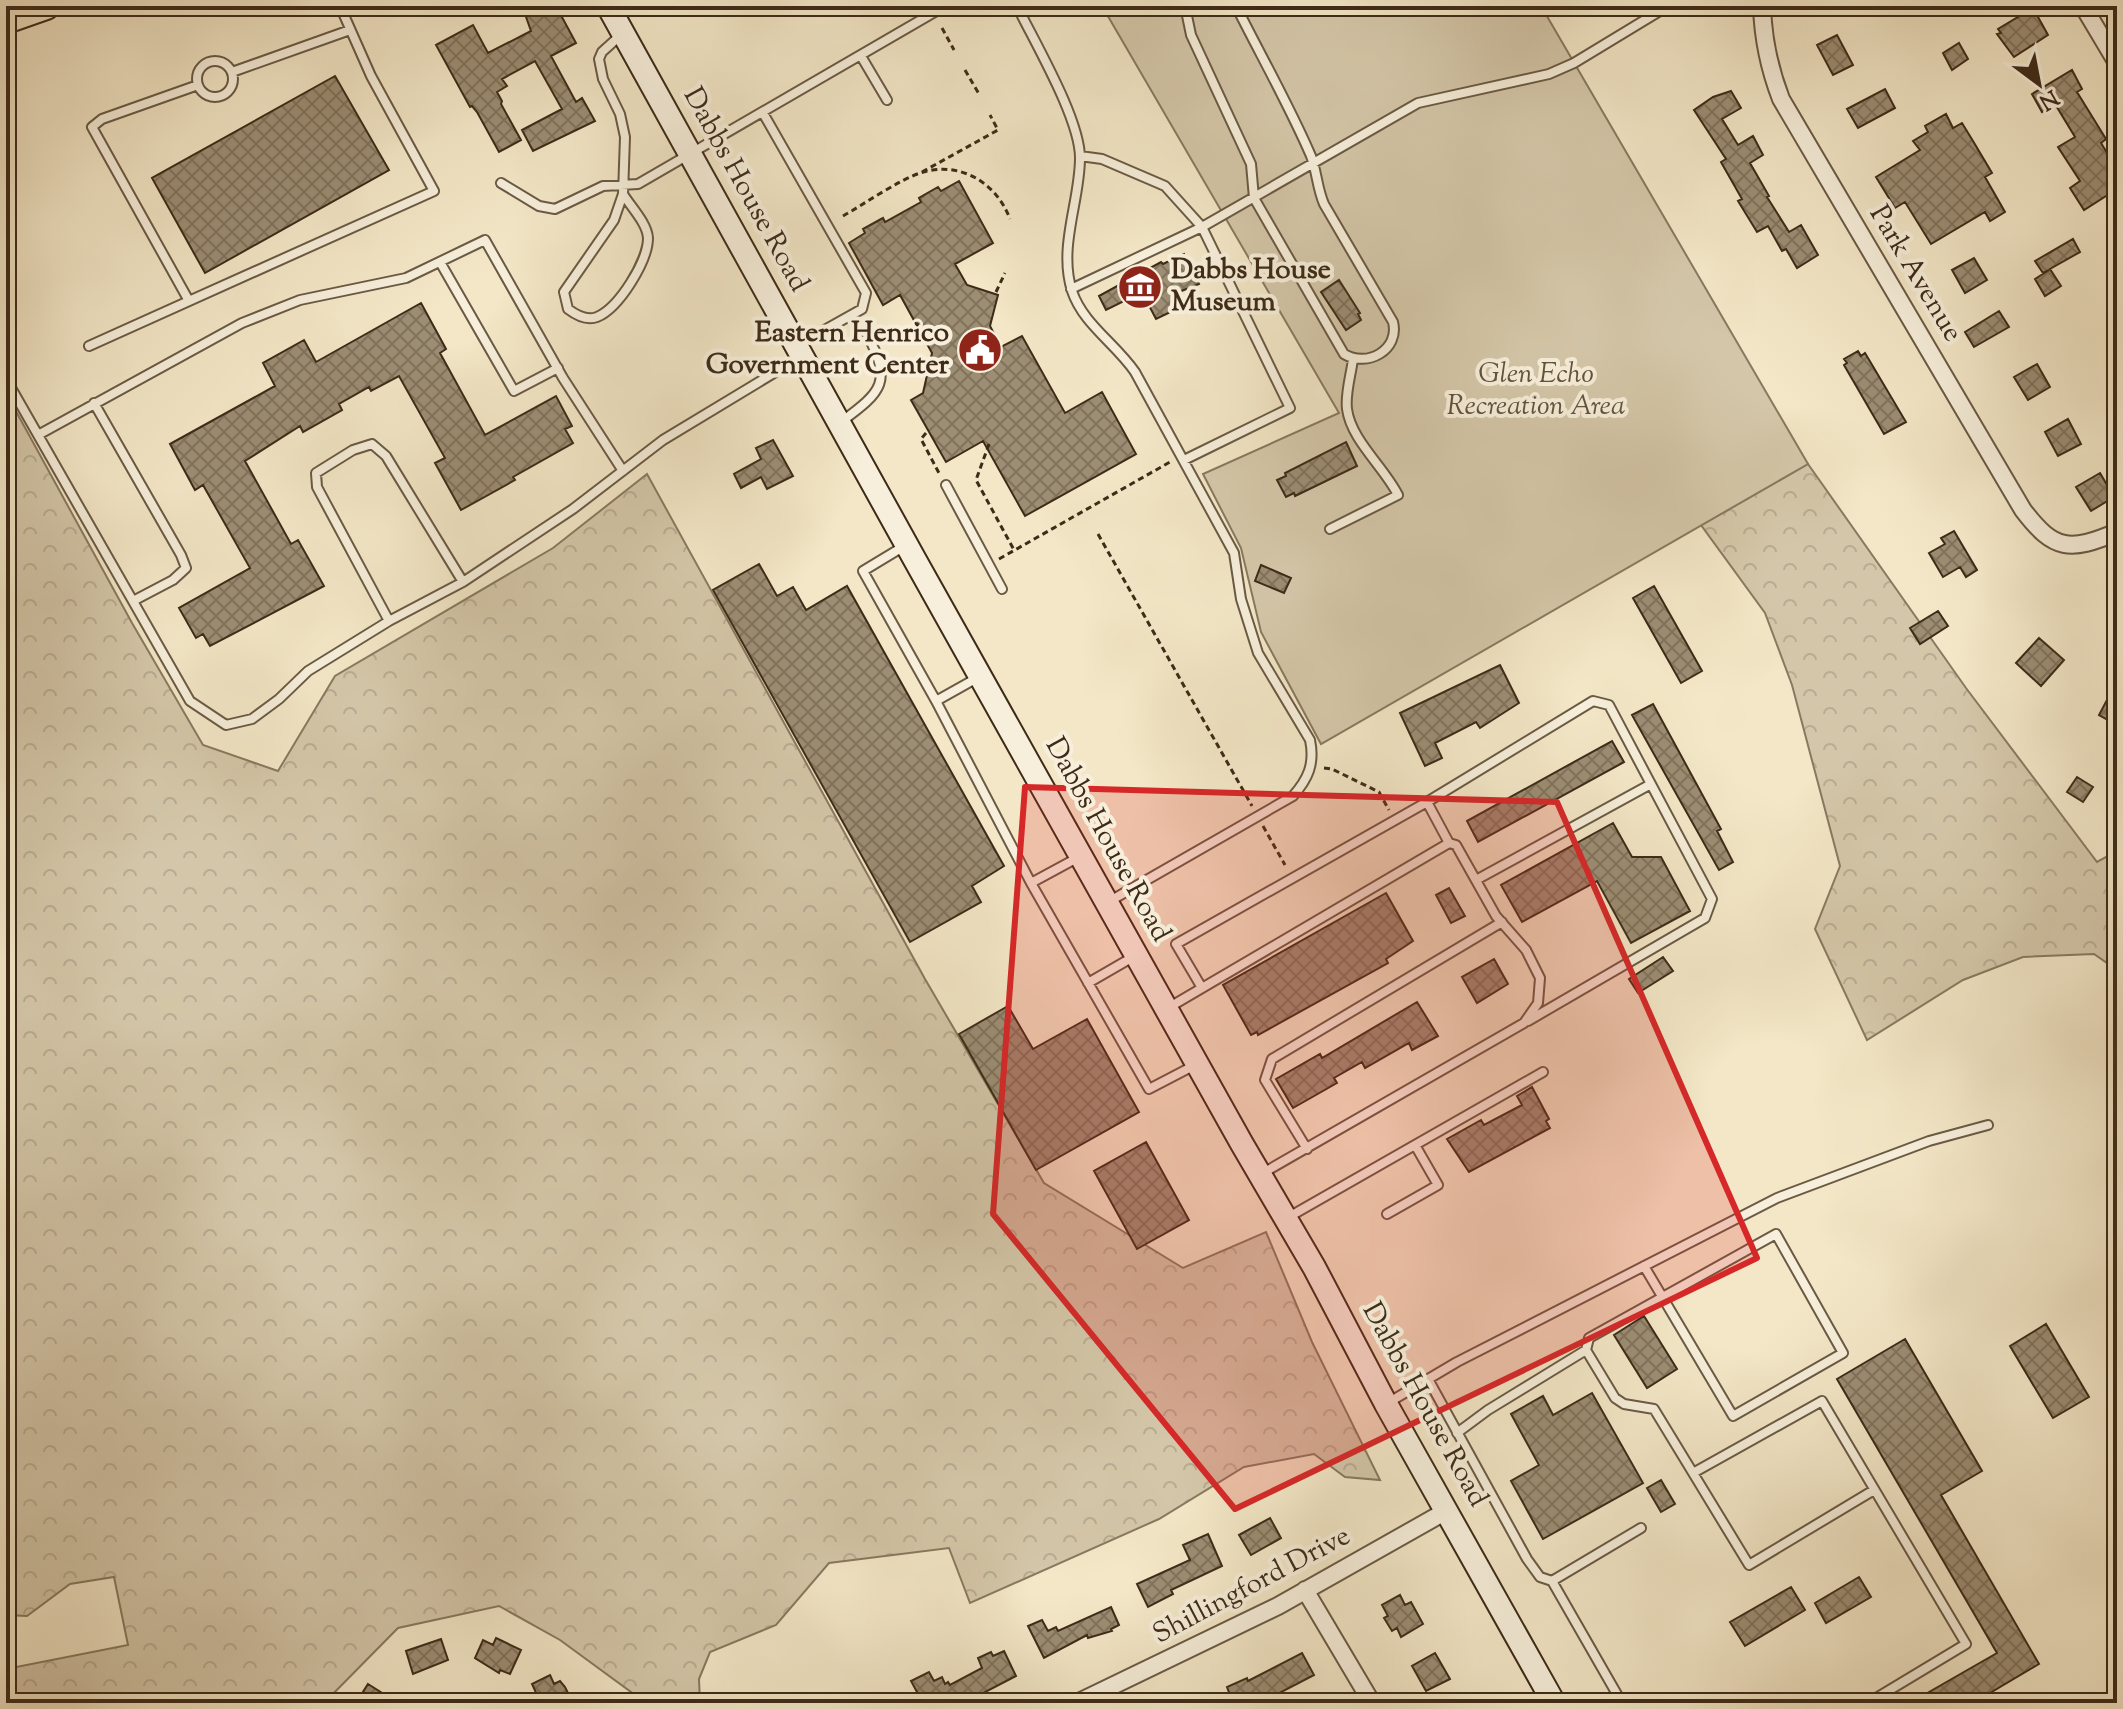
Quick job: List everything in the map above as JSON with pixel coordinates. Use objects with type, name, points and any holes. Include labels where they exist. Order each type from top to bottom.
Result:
[{"type":"main road","points":[[6,20],[46,6]]},
{"type":"street","name":"Dabbs House Road","points":[[608,6],[1554,1703]]},
{"type":"street","name":"Park Avenue","points":[[1762,6],[1763,41],[1781,99],[2023,510],[2048,538],[2065,545],[2083,544],[2117,532]]},
{"type":"street","points":[[2083,6],[2117,63]]},
{"type":"street","name":"Shillingford Drive","points":[[1077,1703],[1233,1629],[1448,1510]]},
{"type":"street","points":[[1305,1590],[1372,1703]]},
{"type":"lane","points":[[89,346],[434,191],[377,88],[340,6]]},
{"type":"lane","points":[[501,183],[539,206],[555,209],[603,186],[623,189],[638,184],[945,6]]},
{"type":"lane","points":[[1017,6],[1067,107],[1080,156],[1070,219],[1068,271],[1071,289],[1089,321],[1121,352],[1135,372],[1234,553],[1241,599],[1258,653],[1310,740],[1313,755],[1306,782],[1293,796],[1108,903]]},
{"type":"lane","points":[[1185,6],[1191,35],[1251,164],[1254,198],[1344,354],[1365,360],[1380,354],[1391,344],[1396,333],[1393,322],[1324,204],[1313,162],[1299,128],[1236,6]]},
{"type":"lane","points":[[1071,289],[1202,227],[1418,103],[1549,74],[1574,63],[1668,6]]},
{"type":"lane","points":[[232,72],[350,30]]},
{"type":"lane","points":[[623,33],[602,52],[599,59],[603,79],[620,114],[625,137],[623,189],[614,220],[598,247],[566,286],[568,309],[581,317],[597,317],[610,308],[624,292],[645,254],[646,229],[623,189]]},
{"type":"lane","points":[[861,56],[887,100]]},
{"type":"lane","points":[[212,61],[224,63],[232,72],[232,84],[221,96],[205,94],[198,85],[198,73],[212,61]]},
{"type":"lane","points":[[189,301],[92,127],[102,119],[198,85]]},
{"type":"lane","points":[[6,379],[190,701],[226,725],[252,719],[308,671],[389,621],[463,582],[573,509],[663,440],[862,309],[866,293],[763,113]]},
{"type":"lane","points":[[1080,156],[1102,159],[1165,186],[1202,227],[1290,408],[1184,460]]},
{"type":"lane","points":[[38,435],[242,323],[300,300],[406,278],[485,240],[558,368],[623,471]]},
{"type":"lane","points":[[440,262],[514,391],[558,368]]},
{"type":"lane","points":[[840,423],[867,403],[880,379],[882,367],[867,334]]},
{"type":"lane","points":[[1330,529],[1398,495],[1388,475],[1359,441],[1346,408],[1353,359]]},
{"type":"lane","points":[[94,403],[186,568],[173,580],[133,601]]},
{"type":"lane","points":[[389,621],[317,487],[316,473],[353,450],[372,444],[386,456],[463,582]]},
{"type":"lane","points":[[946,485],[1002,589]]},
{"type":"lane","points":[[907,545],[863,571],[936,701],[1031,883],[1149,1089],[1197,1064]]},
{"type":"lane","points":[[936,701],[981,677]]},
{"type":"lane","points":[[1202,988],[1176,944],[1427,802],[1593,701],[1609,705],[1712,899],[1705,918],[1260,1175]]},
{"type":"lane","points":[[1476,880],[1651,784]]},
{"type":"lane","points":[[1427,802],[1449,843],[1456,845],[1502,922],[1526,950],[1540,978],[1538,1003],[1524,1023]]},
{"type":"lane","points":[[1167,1009],[1449,843]]},
{"type":"lane","points":[[1031,883],[1082,856]]},
{"type":"lane","points":[[1307,1149],[1265,1080],[1272,1059],[1502,922]]},
{"type":"lane","points":[[1088,983],[1137,954]]},
{"type":"lane","points":[[1286,1219],[1543,1072]]},
{"type":"lane","points":[[1386,1404],[1428,1379],[1777,1198],[1929,1141],[1988,1125]]},
{"type":"lane","points":[[1387,1214],[1438,1185],[1415,1145]]},
{"type":"lane","points":[[1457,1433],[1488,1410],[1586,1350],[1589,1338],[1663,1296],[1776,1234],[1843,1353],[1733,1416],[1663,1296],[1644,1266]]},
{"type":"lane","points":[[1586,1350],[1615,1398],[1624,1404],[1654,1409],[1749,1565],[1874,1490]]},
{"type":"lane","points":[[1428,1379],[1527,1559],[1540,1577],[1552,1581],[1622,1703]]},
{"type":"lane","points":[[1693,1473],[1822,1401],[1966,1644],[1868,1703]]},
{"type":"lane","points":[[1552,1581],[1641,1528]]},
{"type":"path","points":[[942,28],[954,50]]},
{"type":"path","points":[[965,70],[979,94]]},
{"type":"path","points":[[843,216],[998,130],[990,115]]},
{"type":"path","points":[[920,173],[948,169],[969,174],[993,190],[1003,202],[1010,219]]},
{"type":"path","points":[[996,292],[1005,273]]},
{"type":"path","points":[[926,433],[921,439],[946,485]]},
{"type":"path","points":[[989,444],[976,480],[1014,550]]},
{"type":"path","points":[[998,559],[1170,462]]},
{"type":"path","points":[[1098,534],[1293,878]]},
{"type":"path","points":[[1311,767],[1332,769],[1379,792],[1394,820]]},
{"type":"highlighted area","points":[[1025,787],[1557,802],[1757,1258],[1235,1509],[993,1214]]},
{"type":"green space","name":"Glen Echo Recreation Area","points":[[1102,6],[1541,6],[1808,464],[1321,744],[1261,632],[1241,548],[1203,474],[1339,413]]},
{"type":"green space","points":[[6,393],[203,745],[278,771],[335,676],[553,548],[647,474],[925,979],[1044,1183],[1183,1268],[1266,1232],[1312,1342],[1380,1480],[1345,1477],[1314,1454],[1244,1467],[1159,1519],[970,1603],[949,1548],[829,1563],[776,1625],[710,1652],[699,1679],[700,1703],[638,1703],[635,1695],[560,1640],[499,1606],[398,1628],[324,1703],[6,1703],[6,1669],[128,1645],[114,1577],[70,1584],[27,1616],[6,1615]]},
{"type":"green space","points":[[1808,464],[1966,688],[2097,862],[2117,851],[2117,970],[2094,954],[2023,957],[1963,980],[1867,1040],[1815,929],[1840,866],[1792,685],[1765,613],[1701,525]]},
{"type":"building","points":[[539,6],[556,6],[576,43],[551,56],[576,102],[582,98],[595,121],[533,151],[522,130],[562,109],[535,61],[502,79],[507,86],[497,92],[521,140],[499,152],[436,45],[473,25],[488,53],[531,31],[525,14]]},
{"type":"building","points":[[2033,8],[2048,35],[2014,57],[1997,34],[2001,33],[1998,29]]},
{"type":"building","points":[[1837,35],[1853,65],[1833,75],[1817,45]]},
{"type":"building","points":[[1959,43],[1968,59],[1952,70],[1943,53]]},
{"type":"building","points":[[2072,70],[2082,89],[2077,92],[2106,139],[2101,143],[2117,169],[2117,189],[2084,210],[2070,188],[2080,181],[2058,147],[2075,137],[2055,104],[2042,112],[2032,94]]},
{"type":"building","points":[[335,76],[389,170],[205,273],[152,178]]},
{"type":"building","points":[[1885,89],[1895,108],[1858,128],[1847,109]]},
{"type":"building","points":[[1731,91],[1741,108],[1722,119],[1738,145],[1753,136],[1763,155],[1750,163],[1767,197],[1789,232],[1801,225],[1818,255],[1797,268],[1786,249],[1782,251],[1768,226],[1757,232],[1738,201],[1742,199],[1721,162],[1726,159],[1694,110],[1713,97]]},
{"type":"building","points":[[1946,114],[1953,128],[1962,123],[1973,141],[1992,173],[1985,177],[2005,212],[1990,221],[1985,212],[1931,244],[1905,202],[1895,208],[1876,177],[1920,150],[1913,141],[1928,132],[1925,126]]},
{"type":"building","name":"Eastern Henrico Government Center","points":[[959,181],[993,243],[955,264],[967,285],[998,295],[990,326],[1001,347],[1022,336],[1065,413],[1102,392],[1136,454],[1025,516],[983,441],[946,462],[911,400],[923,393],[932,353],[900,295],[883,305],[849,243],[865,233],[863,229],[883,218],[885,222],[921,202],[919,198],[938,187],[941,191]]},
{"type":"building","points":[[2073,239],[2080,252],[2050,269],[2061,286],[2045,296],[2035,279],[2049,270],[2043,273],[2035,261]]},
{"type":"building","name":"Dabbs House Museum","points":[[1184,254],[1199,284],[1174,294],[1181,307],[1156,319],[1142,292],[1106,310],[1099,296],[1161,262],[1163,264]]},
{"type":"building","points":[[1974,258],[1987,280],[1965,293],[1952,270]]},
{"type":"building","points":[[1339,280],[1360,313],[1361,320],[1346,330],[1321,292]]},
{"type":"building","points":[[421,303],[446,349],[440,353],[485,435],[556,396],[572,426],[565,429],[573,443],[461,510],[435,463],[445,458],[399,376],[371,391],[369,387],[339,404],[342,410],[303,432],[300,426],[245,461],[291,544],[298,540],[324,586],[210,646],[203,634],[196,638],[179,608],[250,568],[203,485],[195,490],[170,444],[275,386],[263,363],[304,340],[316,362]]},
{"type":"building","points":[[1999,311],[2009,327],[1974,347],[1965,332]]},
{"type":"building","points":[[1858,351],[1861,356],[1865,353],[1906,422],[1884,434],[1844,365],[1847,363],[1844,359]]},
{"type":"building","points":[[2037,364],[2050,387],[2028,400],[2014,377]]},
{"type":"building","points":[[2068,419],[2081,444],[2058,456],[2045,432]]},
{"type":"building","points":[[773,440],[793,476],[767,489],[761,477],[741,488],[734,474],[761,459],[756,448]]},
{"type":"building","points":[[1346,442],[1357,466],[1295,496],[1294,493],[1286,497],[1277,480]]},
{"type":"building","points":[[2100,473],[2114,497],[2091,511],[2076,487]]},
{"type":"building","points":[[1954,531],[1977,570],[1966,577],[1960,567],[1943,577],[1929,553],[1945,544],[1941,538]]},
{"type":"building","points":[[759,564],[777,596],[793,587],[806,610],[847,586],[1004,866],[972,886],[981,902],[910,942],[713,590]]},
{"type":"building","points":[[1261,565],[1291,578],[1284,593],[1255,581]]},
{"type":"building","points":[[1654,586],[1702,671],[1681,683],[1633,598]]},
{"type":"building","points":[[1938,611],[1948,626],[1920,644],[1910,628]]},
{"type":"building","points":[[2039,638],[2064,660],[2041,686],[2016,663]]},
{"type":"building","points":[[1500,665],[1519,703],[1480,728],[1476,722],[1435,743],[1442,758],[1425,766],[1400,713]]},
{"type":"building","points":[[2117,681],[2117,725],[2099,715]]},
{"type":"building","points":[[1653,704],[1721,829],[1717,831],[1733,862],[1719,870],[1632,715]]},
{"type":"building","points":[[1612,741],[1624,762],[1478,842],[1467,821]]},
{"type":"building","points":[[2077,777],[2093,787],[2083,802],[2067,792]]},
{"type":"building","points":[[1613,823],[1632,857],[1661,857],[1690,911],[1631,943],[1597,881],[1522,922],[1501,885]]},
{"type":"building","points":[[1449,888],[1465,916],[1451,923],[1436,895]]},
{"type":"building","points":[[1386,893],[1413,941],[1386,959],[1388,963],[1258,1035],[1257,1032],[1251,1035],[1223,985]]},
{"type":"building","points":[[1663,957],[1673,971],[1638,993],[1629,979]]},
{"type":"building","points":[[1494,959],[1508,984],[1477,1003],[1462,977]]},
{"type":"building","points":[[1417,1002],[1438,1036],[1412,1050],[1409,1043],[1365,1068],[1362,1062],[1334,1078],[1337,1083],[1293,1108],[1276,1079],[1320,1054],[1322,1058]]},
{"type":"building","points":[[1008,1006],[1033,1049],[1087,1019],[1139,1112],[1036,1170],[959,1034]]},
{"type":"building","points":[[1532,1087],[1549,1119],[1546,1121],[1550,1128],[1469,1172],[1447,1139],[1481,1120],[1484,1125],[1522,1105],[1517,1096]]},
{"type":"building","points":[[1146,1142],[1189,1220],[1137,1249],[1094,1171]]},
{"type":"building","points":[[1644,1316],[1677,1369],[1647,1388],[1614,1335]]},
{"type":"building","points":[[2046,1324],[2089,1397],[2053,1418],[2010,1346]]},
{"type":"building","points":[[1905,1339],[1982,1471],[1941,1495],[2039,1664],[1973,1703],[1910,1703],[1997,1653],[1837,1379]]},
{"type":"building","points":[[1592,1393],[1643,1483],[1543,1539],[1511,1481],[1539,1465],[1511,1414],[1543,1396],[1553,1415]]},
{"type":"building","points":[[1661,1480],[1675,1504],[1661,1512],[1647,1488]]},
{"type":"building","points":[[1270,1518],[1281,1538],[1251,1555],[1239,1535]]},
{"type":"building","points":[[1208,1534],[1222,1566],[1171,1590],[1173,1594],[1148,1607],[1137,1584],[1190,1560],[1183,1545]]},
{"type":"building","points":[[1859,1577],[1871,1597],[1826,1623],[1815,1603]]},
{"type":"building","points":[[1791,1587],[1805,1610],[1745,1646],[1730,1622]]},
{"type":"building","points":[[1400,1595],[1405,1605],[1411,1602],[1423,1624],[1401,1637],[1397,1628],[1392,1631],[1384,1618],[1388,1616],[1382,1605]]},
{"type":"building","points":[[1111,1607],[1119,1625],[1112,1631],[1088,1638],[1087,1635],[1044,1658],[1028,1626],[1042,1620],[1048,1631],[1056,1627],[1058,1631]]},
{"type":"building","points":[[496,1638],[521,1650],[510,1674],[500,1670],[499,1673],[475,1658],[483,1640],[493,1645]]},
{"type":"building","points":[[441,1639],[448,1660],[413,1674],[406,1651]]},
{"type":"building","points":[[1004,1651],[1016,1676],[964,1703],[923,1703],[911,1681],[929,1672],[934,1681],[942,1677],[945,1684],[948,1682],[950,1685],[982,1668],[978,1658],[991,1652],[993,1656]]},
{"type":"building","points":[[1302,1653],[1314,1675],[1260,1703],[1233,1703],[1227,1687],[1247,1678],[1248,1681]]},
{"type":"building","points":[[1435,1653],[1450,1679],[1426,1691],[1412,1666]]},
{"type":"building","points":[[550,1675],[554,1684],[560,1681],[565,1687],[573,1703],[526,1703],[538,1697],[532,1684]]},
{"type":"building","points":[[368,1684],[398,1703],[356,1703]]},
{"type":"place","name":"Dabbs House Museum","points":[[1140,287]]},
{"type":"place","name":"Eastern Henrico Government Center","points":[[980,350]]}]
